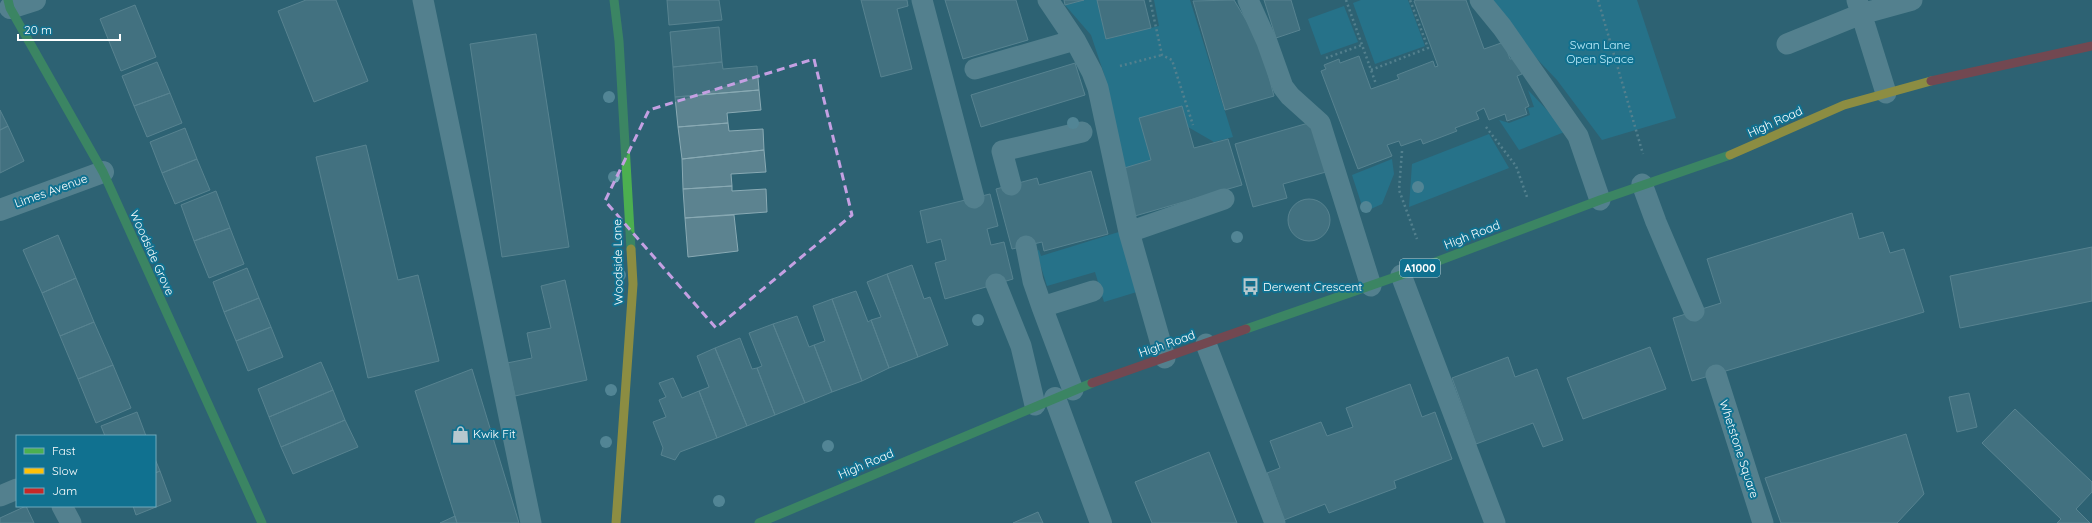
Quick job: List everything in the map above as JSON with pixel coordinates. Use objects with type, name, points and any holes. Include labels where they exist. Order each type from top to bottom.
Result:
[{"type":"main road","name":"Woodside Lane","points":[[614,0],[619,41],[633,284],[616,523]]},
{"type":"main road","name":"Woodside Grove","points":[[9,4],[103,172],[262,523]]},
{"type":"main road","name":"High Road","points":[[759,523],[1054,398],[1427,266],[1537,223],[1730,155],[1844,105],[1913,85],[2092,46]]},
{"type":"street","points":[[9,4],[35,0]]},
{"type":"street","name":"Limes Avenue","points":[[0,210],[103,172]]},
{"type":"street","points":[[1054,398],[1101,523]]},
{"type":"lane","points":[[423,0],[531,523]]},
{"type":"lane","points":[[922,0],[974,198]]},
{"type":"lane","points":[[1048,0],[1075,40],[1092,72],[1098,88],[1128,232],[1165,358]]},
{"type":"lane","points":[[1248,0],[1267,42],[1283,87],[1320,123],[1371,286]]},
{"type":"lane","points":[[1480,0],[1502,27],[1578,136],[1600,200]]},
{"type":"lane","points":[[1788,44],[1859,7],[1912,0]]},
{"type":"lane","points":[[1859,7],[1886,93]]},
{"type":"lane","points":[[975,69],[1075,40]]},
{"type":"lane","points":[[1011,185],[1002,151],[1082,132]]},
{"type":"lane","points":[[1647,183],[1656,222],[1694,311]]},
{"type":"lane","points":[[1128,232],[1224,199]]},
{"type":"lane","points":[[1026,246],[1033,281],[1042,307],[1054,398]]},
{"type":"lane","points":[[1401,275],[1495,523]]},
{"type":"lane","points":[[996,284],[1021,346],[1054,398]]},
{"type":"lane","points":[[1042,307],[1093,290]]},
{"type":"lane","points":[[1206,344],[1275,523]]},
{"type":"lane","name":"Whetstone Square","points":[[1716,375],[1763,523]]},
{"type":"lane","points":[[0,496],[16,489]]},
{"type":"lane","points":[[63,507],[71,523]]},
{"type":"path","points":[[1150,0],[1162,56]]},
{"type":"path","points":[[1346,0],[1376,84]]},
{"type":"path","points":[[1371,70],[1428,48],[1410,0]]},
{"type":"path","points":[[1598,0],[1647,183]]},
{"type":"path","points":[[1326,58],[1362,45]]},
{"type":"path","points":[[1092,72],[1162,56],[1172,60],[1193,125]]},
{"type":"path","points":[[1486,127],[1516,166],[1537,223]]},
{"type":"path","points":[[1402,151],[1399,190],[1427,266]]},
{"type":"highlighted area","points":[[814,59],[852,215],[716,328],[605,201],[649,110]]},
{"type":"green space","points":[[1084,0],[1097,0],[1107,39],[1159,26],[1154,0],[1190,0],[1233,137],[1214,142],[1188,127],[1151,160],[1121,169],[1104,74],[1091,35],[1065,5]]},
{"type":"green space","points":[[1361,0],[1408,0],[1425,46],[1375,64],[1353,3]]},
{"type":"green space","name":"Swan Lane Open Space","points":[[1481,0],[1637,0],[1676,118],[1602,140],[1557,80]]},
{"type":"green space","points":[[1344,6],[1358,42],[1321,55],[1308,19]]},
{"type":"green space","points":[[1528,90],[1567,131],[1519,150],[1499,120],[1509,123],[1530,115],[1528,108],[1534,107]]},
{"type":"green space","points":[[1489,134],[1509,168],[1409,207],[1412,164]]},
{"type":"green space","points":[[1392,159],[1394,174],[1382,204],[1364,212],[1352,175]]},
{"type":"green space","points":[[1122,231],[1140,291],[1104,302],[1095,272],[1047,286],[1036,251],[1039,250],[1041,256]]},
{"type":"building","points":[[306,0],[336,0],[368,81],[314,102],[278,11]]},
{"type":"building","points":[[667,0],[719,0],[722,20],[669,25]]},
{"type":"building","points":[[861,0],[907,0],[908,6],[897,9],[912,69],[881,77]]},
{"type":"building","points":[[945,0],[1016,0],[1028,40],[963,59]]},
{"type":"building","points":[[1064,0],[1084,0],[1065,5]]},
{"type":"building","points":[[1097,0],[1144,0],[1151,28],[1106,39]]},
{"type":"building","points":[[1234,0],[1260,43],[1274,96],[1225,110],[1193,1]]},
{"type":"building","points":[[1264,0],[1291,0],[1300,30],[1276,38]]},
{"type":"building","points":[[1466,0],[1484,49],[1504,42],[1510,59],[1516,58],[1522,74],[1517,76],[1529,106],[1525,108],[1527,114],[1507,121],[1505,114],[1489,120],[1484,108],[1476,112],[1479,119],[1455,128],[1457,131],[1423,144],[1421,139],[1401,146],[1399,141],[1387,145],[1392,156],[1358,169],[1321,71],[1326,69],[1324,65],[1339,59],[1340,63],[1359,56],[1371,89],[1399,79],[1397,75],[1433,61],[1435,67],[1438,66],[1414,1]]},
{"type":"building","points":[[135,5],[156,57],[121,71],[100,19]]},
{"type":"building","points":[[719,27],[722,62],[673,67],[670,32]]},
{"type":"building","points":[[536,34],[569,247],[502,257],[470,44]]},
{"type":"building","points":[[157,62],[170,93],[134,106],[122,76]]},
{"type":"building","points":[[722,62],[723,69],[757,66],[759,90],[675,97],[673,67]]},
{"type":"building","points":[[1075,63],[1085,95],[981,127],[971,95]]},
{"type":"building","points":[[759,90],[761,110],[727,113],[728,123],[678,127],[675,97]]},
{"type":"building","points":[[170,93],[182,123],[147,137],[134,106]]},
{"type":"building","points":[[1182,106],[1194,148],[1228,139],[1242,185],[1135,216],[1121,169],[1151,160],[1139,118]]},
{"type":"building","points":[[0,110],[8,126],[0,130]]},
{"type":"building","points":[[1312,122],[1326,172],[1283,184],[1287,198],[1253,207],[1235,144]]},
{"type":"building","points":[[728,123],[729,131],[763,129],[764,150],[682,159],[678,127]]},
{"type":"building","points":[[8,126],[24,161],[0,173],[0,130]]},
{"type":"building","points":[[185,128],[197,159],[162,173],[150,142]]},
{"type":"building","points":[[366,145],[398,280],[418,275],[439,361],[368,378],[316,157]]},
{"type":"building","points":[[764,150],[766,172],[731,174],[732,186],[683,189],[682,159]]},
{"type":"building","points":[[197,159],[210,190],[175,204],[162,173]]},
{"type":"building","points":[[1091,171],[1108,234],[1044,251],[1042,242],[1012,249],[996,189],[1037,178],[1039,185]]},
{"type":"building","points":[[732,186],[732,191],[766,189],[767,212],[685,218],[683,189]]},
{"type":"building","points":[[216,191],[230,228],[194,241],[181,205]]},
{"type":"building","points":[[990,194],[998,226],[987,229],[991,245],[1004,242],[1013,279],[945,299],[935,263],[946,260],[941,239],[927,243],[920,211]]},
{"type":"building","points":[[1305,199],[1313,199],[1321,202],[1327,208],[1330,220],[1327,232],[1321,238],[1313,241],[1305,241],[1297,238],[1291,232],[1288,224],[1288,216],[1291,208],[1297,202]]},
{"type":"building","points":[[1852,213],[1859,239],[1883,232],[1890,253],[1904,249],[1924,312],[1692,381],[1673,318],[1721,303],[1707,259]]},
{"type":"building","points":[[734,215],[738,251],[688,257],[685,218]]},
{"type":"building","points":[[230,228],[244,264],[209,278],[194,241]]},
{"type":"building","points":[[58,235],[76,278],[42,293],[23,250]]},
{"type":"building","points":[[2092,247],[2092,301],[1960,328],[1950,276]]},
{"type":"building","points":[[912,265],[924,299],[930,297],[948,345],[918,357],[887,274]]},
{"type":"building","points":[[247,268],[259,298],[224,312],[213,282]]},
{"type":"building","points":[[887,274],[918,357],[889,368],[871,320],[881,317],[867,282]]},
{"type":"building","points":[[76,278],[94,322],[60,336],[42,293]]},
{"type":"building","points":[[565,280],[587,380],[515,396],[507,363],[532,358],[527,333],[551,328],[541,286]]},
{"type":"building","points":[[856,291],[868,322],[871,320],[889,368],[862,381],[832,299]]},
{"type":"building","points":[[259,298],[271,327],[236,341],[224,312]]},
{"type":"building","points":[[832,299],[862,381],[832,392],[814,345],[825,341],[813,306]]},
{"type":"building","points":[[797,316],[809,347],[814,345],[832,392],[805,403],[773,324]]},
{"type":"building","points":[[94,322],[113,365],[78,379],[60,336]]},
{"type":"building","points":[[773,324],[805,403],[775,415],[757,368],[762,366],[749,333]]},
{"type":"building","points":[[271,327],[283,357],[248,371],[236,341]]},
{"type":"building","points":[[740,338],[752,369],[757,368],[775,415],[747,426],[715,348]]},
{"type":"building","points":[[1650,347],[1666,389],[1583,419],[1567,378]]},
{"type":"building","points":[[715,348],[747,426],[717,438],[699,391],[709,387],[697,356]]},
{"type":"building","points":[[1508,357],[1515,377],[1537,369],[1563,440],[1543,447],[1533,423],[1476,444],[1452,378]]},
{"type":"building","points":[[321,362],[333,390],[269,417],[258,389]]},
{"type":"building","points":[[113,365],[131,408],[96,423],[78,379]]},
{"type":"building","name":"Kwik Fit","points":[[472,369],[519,523],[457,523],[415,391]]},
{"type":"building","points":[[673,378],[682,398],[699,391],[717,438],[680,452],[675,460],[661,455],[663,448],[653,422],[666,417],[659,400],[666,397],[659,383]]},
{"type":"building","points":[[1410,384],[1422,417],[1435,412],[1452,459],[1394,481],[1396,488],[1329,513],[1325,504],[1284,520],[1267,473],[1280,468],[1270,441],[1321,422],[1327,436],[1353,427],[1346,408]]},
{"type":"building","points":[[333,390],[345,420],[281,447],[269,417]]},
{"type":"building","points":[[1969,393],[1977,427],[1957,432],[1949,397]]},
{"type":"building","points":[[2015,409],[2092,482],[2092,492],[2076,509],[2090,523],[2057,523],[2061,519],[1982,443]]},
{"type":"building","points":[[137,412],[146,435],[105,435],[101,426]]},
{"type":"building","points":[[345,420],[358,447],[293,474],[281,447]]},
{"type":"building","points":[[1906,434],[1924,494],[1897,523],[1781,523],[1765,478]]},
{"type":"building","points":[[1209,452],[1237,523],[1152,523],[1135,482]]},
{"type":"building","points":[[156,461],[160,471],[156,473]]},
{"type":"building","points":[[160,471],[171,501],[156,507],[156,473]]},
{"type":"building","points":[[26,507],[34,523],[0,523],[0,518]]},
{"type":"building","points":[[133,507],[156,507],[136,515]]},
{"type":"building","points":[[1038,512],[1043,523],[1013,523]]},
{"type":"building","points":[[455,516],[457,523],[440,523]]},
{"type":"traffic: fast","points":[[8,0],[10,8],[103,172],[262,523]]},
{"type":"traffic: fast","points":[[614,0],[619,41],[631,249]]},
{"type":"traffic: fast","points":[[1246,329],[1401,275],[1600,200],[1730,155]]},
{"type":"traffic: fast","points":[[759,523],[1092,383]]},
{"type":"traffic: slow","points":[[1730,155],[1844,105],[1931,81]]},
{"type":"traffic: slow","points":[[616,523],[633,284],[631,249]]},
{"type":"traffic: jam","points":[[1931,81],[2092,46]]},
{"type":"traffic: jam","points":[[1092,383],[1246,329]]},
{"type":"place","name":"Derwent Crescent","points":[[1250,287]]},
{"type":"place","name":"Kwik Fit","points":[[460,434]]}]
